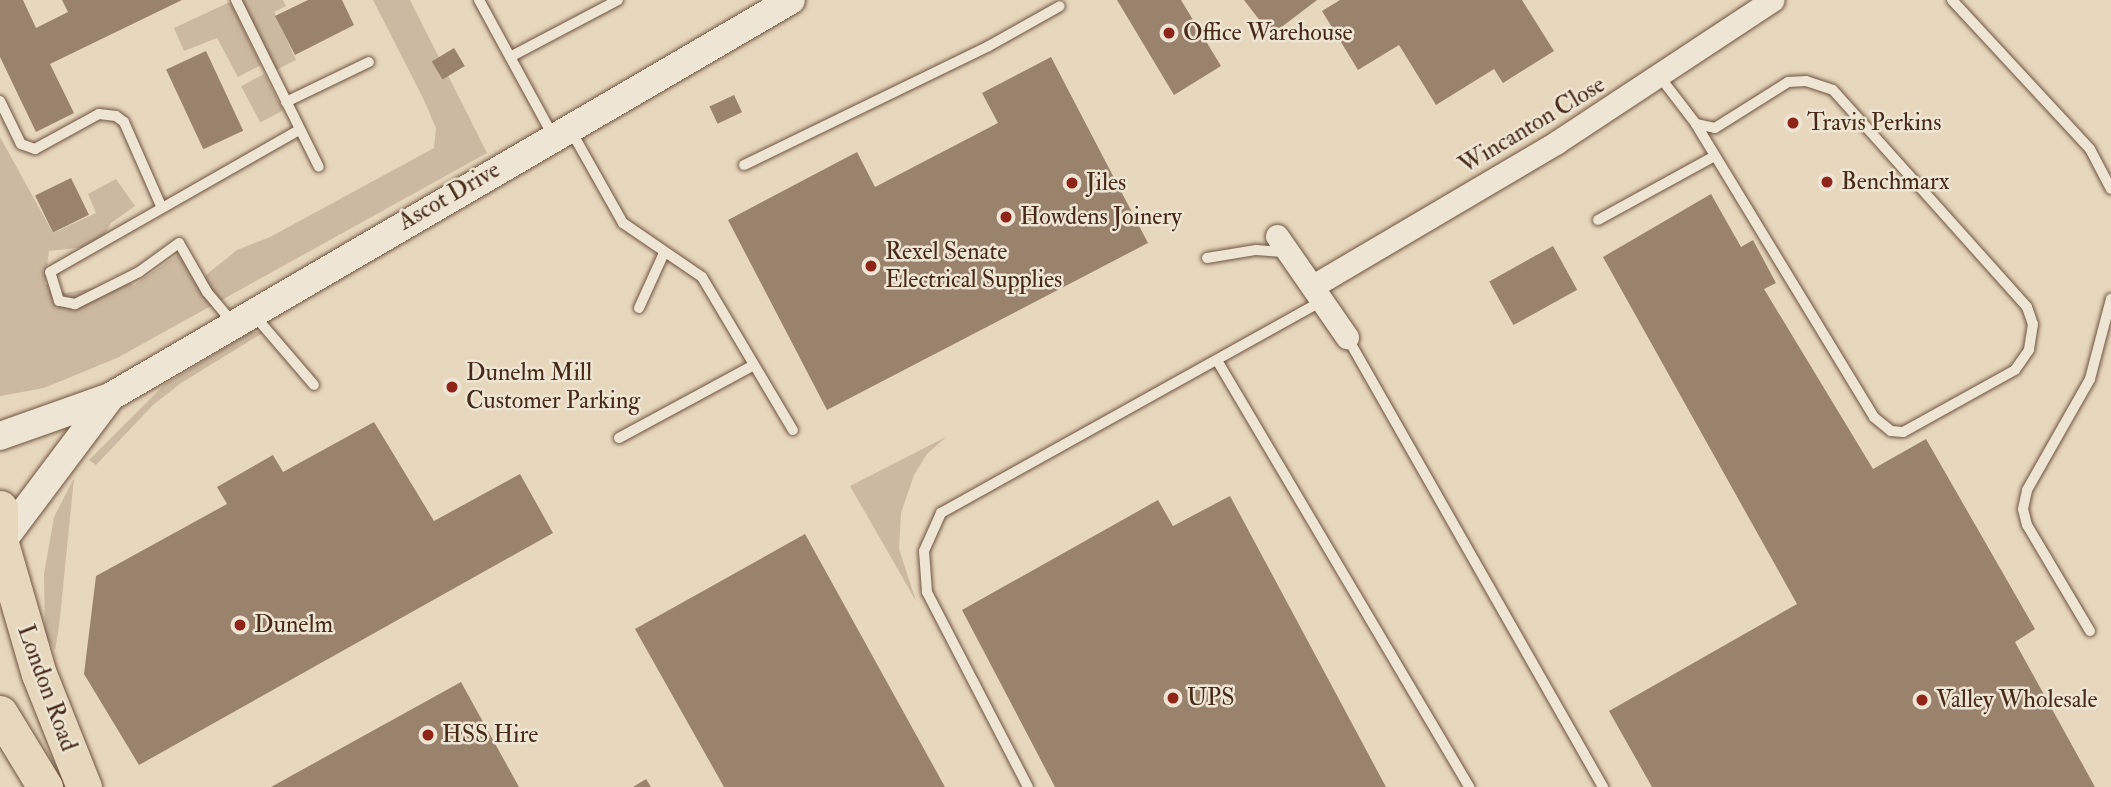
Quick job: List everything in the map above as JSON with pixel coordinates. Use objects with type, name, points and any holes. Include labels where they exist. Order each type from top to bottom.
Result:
[{"type":"main road","name":"London Road","points":[[1,538],[39,674],[85,787]]},
{"type":"main road","name":"London Road","points":[[0,713],[44,787]]},
{"type":"street","name":"Ascot Drive","points":[[0,436],[110,397],[242,317],[792,0]]},
{"type":"street","name":"Wincanton Close","points":[[1318,293],[1660,77],[1772,0]]},
{"type":"street","points":[[1284,244],[1347,337]]},
{"type":"street","name":"Ascot Drive","points":[[1,538],[64,453],[110,397]]},
{"type":"lane","points":[[236,0],[319,167]]},
{"type":"lane","points":[[479,0],[510,57],[623,223],[702,277],[793,430]]},
{"type":"lane","points":[[510,57],[618,0]]},
{"type":"lane","points":[[1952,0],[2090,149],[2111,189]]},
{"type":"lane","points":[[744,165],[989,46],[1060,6]]},
{"type":"lane","points":[[286,102],[369,62]]},
{"type":"lane","points":[[1660,77],[1696,124],[1874,417],[1891,431],[1903,432],[2015,370],[2029,350],[2033,324],[2027,307],[1833,90],[1805,81],[1788,82],[1715,128],[1696,124]]},
{"type":"lane","points":[[0,101],[21,144],[35,149],[99,114],[116,116],[124,122],[161,206]]},
{"type":"lane","points":[[299,130],[56,265],[49,280],[59,301],[75,304],[139,272],[179,243],[206,292],[242,317],[314,385]]},
{"type":"lane","points":[[1598,219],[1715,156]]},
{"type":"lane","points":[[1207,258],[1284,244]]},
{"type":"lane","points":[[639,308],[664,253]]},
{"type":"lane","points":[[1028,787],[928,592],[924,551],[941,513],[1218,362],[1318,293]]},
{"type":"lane","points":[[2090,631],[2027,525],[2023,509],[2027,490],[2090,379],[2111,299]]},
{"type":"lane","points":[[1347,337],[1603,787]]},
{"type":"lane","points":[[1218,362],[1469,787]]},
{"type":"lane","points":[[619,438],[754,365]]},
{"type":"shaded area","points":[[242,0],[283,0],[286,6],[274,12],[296,60],[276,70]]},
{"type":"shaded area","points":[[373,0],[410,0],[487,153],[117,358],[44,388],[0,396],[0,137],[53,233],[96,213],[88,194],[116,179],[135,206],[111,223],[102,240],[86,247],[49,251],[45,284],[66,293],[127,281],[134,285],[179,254],[195,284],[237,250],[270,237],[434,148],[436,128]]},
{"type":"shaded area","points":[[230,2],[261,65],[238,77],[217,38],[184,51],[174,28]]},
{"type":"shaded area","points":[[264,74],[283,110],[260,122],[241,86]]},
{"type":"shaded area","points":[[251,332],[264,332],[181,383],[153,405],[96,465],[89,460],[164,385]]},
{"type":"shaded area","points":[[946,437],[927,454],[914,475],[901,513],[899,549],[916,601],[850,486]]},
{"type":"shaded area","points":[[74,478],[55,650],[45,635],[44,574],[54,517]]},
{"type":"building","points":[[0,0],[23,0],[36,28],[68,12],[62,0],[182,0],[50,64],[74,113],[36,132],[0,57]]},
{"type":"building","points":[[308,0],[342,0],[354,25],[295,55],[275,16]]},
{"type":"building","name":"Office Warehouse","points":[[1117,0],[1181,0],[1221,66],[1174,95]]},
{"type":"building","points":[[1244,0],[1317,0],[1271,35]]},
{"type":"building","points":[[1340,0],[1522,0],[1554,51],[1503,83],[1494,69],[1436,105],[1399,45],[1358,70],[1322,11]]},
{"type":"building","points":[[454,48],[465,66],[443,79],[432,61]]},
{"type":"building","points":[[206,51],[243,131],[203,149],[166,70]]},
{"type":"building","points":[[1051,57],[1148,243],[827,410],[728,220],[857,152],[875,187],[998,123],[982,93]]},
{"type":"building","points":[[734,95],[742,112],[718,124],[710,106]]},
{"type":"building","points":[[71,178],[89,215],[53,232],[35,196]]},
{"type":"building","points":[[1711,194],[1741,247],[1753,240],[1776,283],[1764,289],[1873,469],[1926,439],[2035,629],[2015,642],[2095,787],[1652,787],[1609,711],[1797,604],[1603,257]]},
{"type":"building","points":[[1553,246],[1577,290],[1513,325],[1489,281]]},
{"type":"building","name":"Dunelm","points":[[374,422],[434,521],[520,474],[553,533],[139,765],[84,674],[96,576],[227,504],[217,487],[273,455],[283,472]]},
{"type":"building","name":"UPS","points":[[1230,496],[1386,787],[1055,787],[962,610],[1158,500],[1173,526]]},
{"type":"building","points":[[805,534],[945,787],[724,787],[635,629]]},
{"type":"building","name":"HSS Hire","points":[[461,682],[519,787],[271,787]]},
{"type":"building","points":[[646,779],[651,787],[633,787]]},
{"type":"place","name":"Office Warehouse","points":[[1169,33]]},
{"type":"place","name":"Travis Perkins","points":[[1793,123]]},
{"type":"place","name":"Benchmarx","points":[[1827,182]]},
{"type":"place","name":"Jiles","points":[[1072,183]]},
{"type":"place","name":"Howdens Joinery","points":[[1006,217]]},
{"type":"place","name":"Rexel Senate Electrical Supplies","points":[[871,266]]},
{"type":"place","name":"Dunelm Mill Customer Parking","points":[[452,387]]},
{"type":"place","name":"Dunelm","points":[[240,625]]},
{"type":"place","name":"UPS","points":[[1173,698]]},
{"type":"place","name":"Valley Wholesale","points":[[1922,700]]},
{"type":"place","name":"HSS Hire","points":[[428,735]]}]
